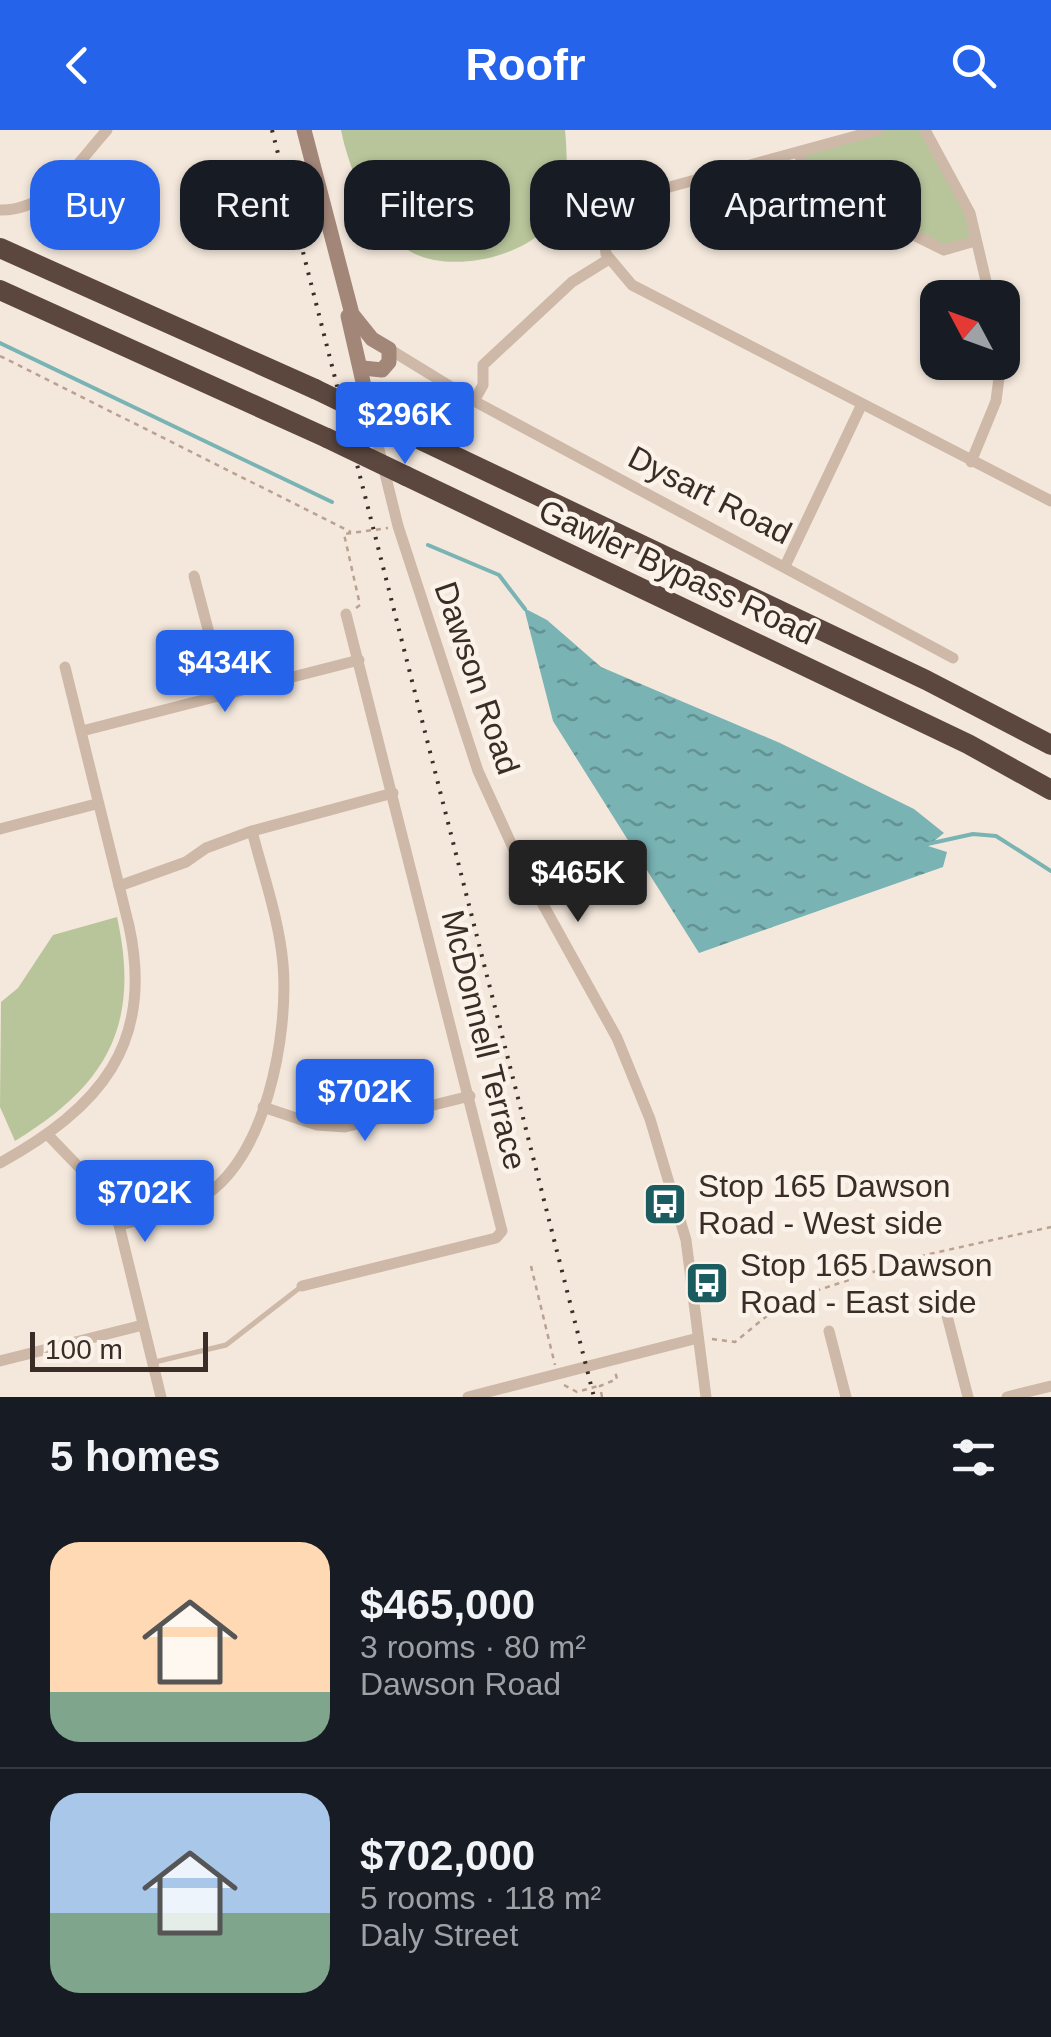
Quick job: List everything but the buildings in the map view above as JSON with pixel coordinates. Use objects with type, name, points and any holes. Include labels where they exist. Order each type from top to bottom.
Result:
[{"type":"highway","name":"Gawler Bypass Road","points":[[0,248],[404,432],[926,680],[1051,745]]},
{"type":"highway","name":"Gawler Bypass Road","points":[[0,290],[327,438],[968,744],[1051,790]]},
{"type":"street","points":[[0,210],[23,210],[39,202],[107,130]]},
{"type":"street","name":"Dawson Road","points":[[304,130],[352,314],[372,340]]},
{"type":"street","points":[[878,130],[600,206],[609,259],[632,286],[1051,501]]},
{"type":"street","points":[[925,130],[970,213],[985,280]]},
{"type":"street","points":[[799,152],[809,181],[850,204],[944,250],[975,242]]},
{"type":"street","points":[[474,401],[483,385],[484,365],[572,282],[609,259]]},
{"type":"street","name":"Dawson Road","points":[[339,267],[398,526],[478,771],[520,863],[617,1038],[650,1119],[686,1240],[706,1397]]},
{"type":"street","points":[[384,368],[360,360],[372,340],[389,350]]},
{"type":"street","name":"Dawson Road","points":[[372,417],[389,350]]},
{"type":"street","name":"Dysart Road","points":[[389,350],[474,401],[786,564],[953,658]]},
{"type":"street","name":"Dysart Road","points":[[384,368],[409,368],[441,382]]},
{"type":"street","points":[[971,462],[996,401],[999,380]]},
{"type":"street","points":[[786,564],[861,406]]},
{"type":"street","points":[[194,576],[225,694]]},
{"type":"street","name":"McDonnell Terrace","points":[[302,1286],[500,1234],[502,1222],[346,614]]},
{"type":"street","points":[[82,730],[358,660]]},
{"type":"street","points":[[0,1163],[48,1135],[89,1100],[120,1058],[138,980],[65,667]]},
{"type":"street","points":[[119,886],[186,862],[206,848],[252,830],[393,794]]},
{"type":"street","points":[[0,829],[96,804]]},
{"type":"street","points":[[119,1225],[172,1210],[209,1192],[240,1159],[263,1107],[280,1032],[283,964],[252,830]]},
{"type":"street","points":[[263,1107],[317,1125],[346,1127],[470,1096]]},
{"type":"street","points":[[48,1135],[101,1190],[119,1225],[161,1397]]},
{"type":"street","points":[[944,1304],[968,1397]]},
{"type":"street","points":[[0,1361],[143,1325]]},
{"type":"street","points":[[829,1331],[846,1397]]},
{"type":"street","points":[[468,1397],[612,1360],[626,1362],[698,1338]]},
{"type":"street","points":[[1007,1397],[1051,1386]]},
{"type":"lane","points":[[152,1362],[226,1345],[302,1286]]},
{"type":"path","points":[[0,356],[351,532]]},
{"type":"path","points":[[346,614],[360,605],[344,534],[398,526]]},
{"type":"path","points":[[698,1338],[735,1342],[786,1301],[926,1254],[1051,1227]]},
{"type":"path","points":[[531,1266],[555,1366]]},
{"type":"path","points":[[560,1383],[579,1394],[617,1379],[612,1360]]},
{"type":"path","points":[[600,1386],[602,1397]]},
{"type":"green space","points":[[341,130],[565,130],[567,160],[530,160],[530,240],[500,255],[477,260],[432,259],[408,250],[510,250],[510,160],[349,160]]},
{"type":"green space","points":[[878,130],[925,130],[960,191],[975,241],[952,249],[921,235],[921,160],[803,160],[799,152]]},
{"type":"green space","points":[[117,917],[124,990],[120,1021],[110,1049],[73,1098],[15,1141],[0,1107],[1,1002],[18,988],[53,935]]},
{"type":"water","points":[[524,608],[547,620],[601,667],[780,743],[914,809],[944,833],[928,846],[947,852],[943,867],[699,953],[553,721]]},
{"type":"waterway","points":[[0,343],[332,502]]},
{"type":"waterway","points":[[428,545],[499,575],[525,609]]},
{"type":"waterway","points":[[923,845],[973,834],[996,836],[1051,871]]},
{"type":"railway","points":[[272,130],[594,1397]]},
{"type":"place","name":"Stop 165 Dawson Road - West side","points":[[665,1204]]},
{"type":"place","name":"Stop 165 Dawson Road - East side","points":[[707,1283]]}]
